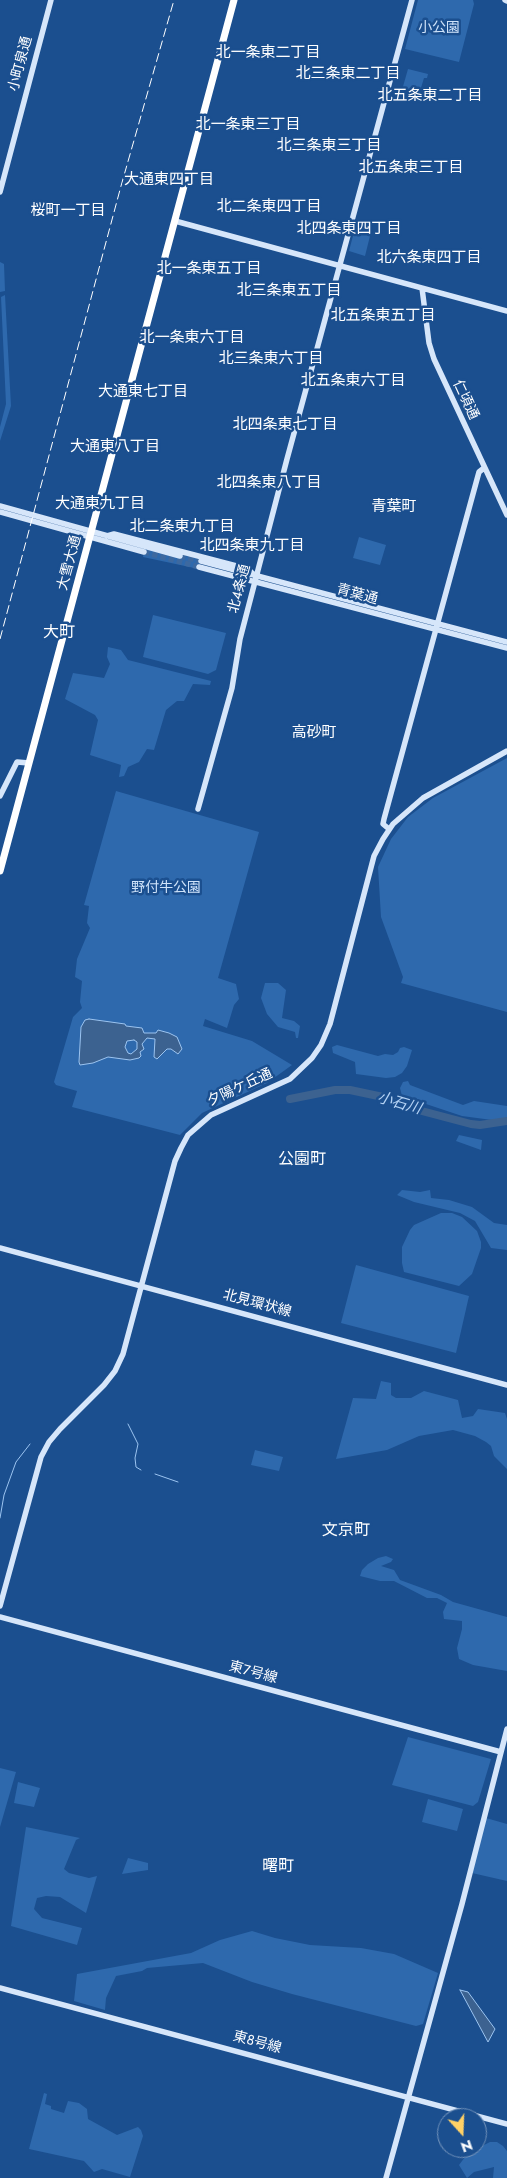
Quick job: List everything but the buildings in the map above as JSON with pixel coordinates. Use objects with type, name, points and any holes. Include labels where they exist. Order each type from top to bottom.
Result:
[{"type":"highway","name":"大雪大通","points":[[0,871],[234,0]]},
{"type":"street","name":"小町泉通","points":[[0,192],[51,0]]},
{"type":"street","name":"北4条通","points":[[198,808],[232,688],[240,640],[256,579],[412,0]]},
{"type":"street","points":[[175,221],[507,311]]},
{"type":"street","name":"仁頃通","points":[[422,288],[429,343],[434,359],[507,515]]},
{"type":"street","points":[[389,830],[383,824],[384,819],[479,472],[484,468]]},
{"type":"street","points":[[0,506],[144,552]]},
{"type":"street","points":[[0,512],[90,535],[107,536],[180,556]]},
{"type":"street","points":[[107,536],[114,534],[248,570],[256,579]]},
{"type":"street","name":"青葉通","points":[[200,564],[436,626],[507,642]]},
{"type":"street","name":"青葉通","points":[[436,626],[507,648]]},
{"type":"street","name":"夕陽ケ丘通","points":[[0,1606],[40,1457],[60,1429],[104,1385],[115,1371],[123,1354],[175,1161],[188,1135],[211,1115],[290,1079],[302,1069],[321,1045],[330,1024],[374,856],[389,830],[405,812],[423,798],[507,752]]},
{"type":"street","points":[[0,796],[18,762],[29,763]]},
{"type":"street","name":"北見環状線","points":[[0,1248],[507,1385]]},
{"type":"street","name":"東7号線","points":[[0,1617],[501,1752]]},
{"type":"street","points":[[386,2178],[462,1904],[507,1729]]},
{"type":"street","name":"東8号線","points":[[0,1988],[507,2124]]},
{"type":"green space","name":"小公園","points":[[418,0],[473,0],[474,4],[459,62],[405,49]]},
{"type":"green space","points":[[408,69],[428,74],[427,78],[424,78],[420,91],[402,90]]},
{"type":"green space","points":[[354,232],[370,236],[365,256],[349,251]]},
{"type":"green space","points":[[0,262],[4,264],[5,291],[0,292]]},
{"type":"green space","points":[[5,295],[11,406],[0,441],[0,427],[6,404],[1,297]]},
{"type":"green space","points":[[359,537],[386,545],[380,565],[353,558]]},
{"type":"green space","points":[[145,548],[201,559],[199,569],[143,557]]},
{"type":"green space","points":[[153,615],[226,633],[216,670],[208,674],[143,657]]},
{"type":"green space","points":[[108,647],[121,650],[128,660],[211,681],[210,685],[193,684],[184,701],[177,701],[166,710],[154,750],[147,749],[139,762],[128,767],[124,776],[119,777],[121,765],[90,755],[98,720],[95,715],[65,699],[73,673],[104,678],[110,664],[107,657]]},
{"type":"green space","points":[[507,758],[507,1012],[401,983],[403,977],[381,917],[378,867],[391,839],[408,817],[433,798]]},
{"type":"green space","name":"野付牛公園","points":[[116,791],[259,832],[218,978],[236,984],[239,999],[234,1005],[227,1028],[205,1019],[203,1026],[252,1041],[292,1065],[267,1083],[202,1113],[180,1135],[72,1107],[77,1091],[56,1085],[54,1082],[73,1017],[82,1008],[80,1002],[82,981],[75,977],[77,959],[90,928],[87,923],[89,906],[84,905]]},
{"type":"green space","points":[[265,983],[278,983],[286,990],[282,1018],[294,1021],[300,1026],[298,1038],[296,1038],[295,1032],[278,1027],[267,1014],[261,998]]},
{"type":"green space","points":[[337,1045],[378,1056],[385,1054],[393,1055],[400,1048],[404,1047],[412,1050],[407,1066],[402,1073],[395,1077],[386,1078],[356,1074],[355,1062],[333,1053],[332,1047]]},
{"type":"green space","points":[[408,1081],[410,1085],[463,1105],[474,1101],[507,1106],[507,1122],[462,1116],[402,1096],[400,1088],[403,1082]]},
{"type":"green space","points":[[459,1135],[482,1140],[481,1150],[456,1141]]},
{"type":"green space","points":[[402,1190],[420,1192],[430,1190],[431,1198],[449,1200],[472,1207],[494,1223],[507,1225],[507,1250],[491,1248],[475,1221],[460,1213],[414,1202],[397,1195]]},
{"type":"green space","points":[[441,1213],[452,1213],[462,1217],[477,1231],[481,1242],[481,1248],[472,1274],[459,1286],[404,1272],[402,1247],[410,1230],[414,1225]]},
{"type":"green space","points":[[356,1265],[469,1296],[456,1353],[341,1323]]},
{"type":"green space","points":[[381,1381],[391,1383],[391,1395],[396,1398],[411,1398],[424,1391],[458,1400],[462,1418],[473,1416],[478,1409],[505,1413],[507,1419],[507,1469],[494,1456],[491,1446],[486,1442],[475,1436],[453,1430],[419,1436],[387,1450],[336,1459],[353,1398],[376,1399]]},
{"type":"green space","points":[[255,1450],[283,1457],[279,1471],[251,1465]]},
{"type":"green space","points":[[386,1556],[393,1559],[391,1562],[381,1566],[394,1570],[400,1580],[441,1595],[453,1602],[507,1617],[507,1671],[473,1665],[459,1659],[457,1648],[462,1621],[444,1619],[443,1612],[447,1603],[437,1598],[427,1598],[394,1581],[380,1581],[360,1576],[362,1570],[368,1564]]},
{"type":"green space","points":[[408,1737],[491,1759],[478,1802],[473,1806],[392,1785]]},
{"type":"green space","points":[[0,1768],[16,1772],[0,1827]]},
{"type":"green space","points":[[18,1782],[40,1788],[34,1807],[14,1803]]},
{"type":"green space","points":[[428,1799],[463,1809],[457,1831],[422,1822]]},
{"type":"green space","points":[[486,1818],[507,1824],[507,1881],[472,1873]]},
{"type":"green space","points":[[26,1827],[80,1838],[76,1840],[64,1869],[69,1873],[89,1878],[97,1876],[86,1913],[60,1897],[46,1896],[37,1898],[34,1909],[42,1918],[82,1928],[77,1945],[11,1926]]},
{"type":"green space","points":[[128,1858],[148,1863],[148,1870],[122,1874]]},
{"type":"green space","points":[[252,1931],[310,1945],[361,1948],[394,1954],[438,1973],[423,2024],[416,2026],[292,1994],[252,1982],[203,1963],[147,1968],[142,1971],[116,1976],[106,1998],[105,2010],[74,2001],[77,1974],[191,1953],[220,1940]]},
{"type":"green space","points":[[44,2093],[47,2094],[45,2104],[51,2106],[51,2109],[64,2113],[68,2101],[79,2103],[87,2109],[88,2119],[117,2135],[138,2127],[143,2136],[130,2177],[102,2169],[94,2172],[84,2161],[29,2149]]},
{"type":"green space","points":[[497,2142],[507,2151],[507,2178],[493,2178],[494,2167],[474,2172],[467,2178],[459,2165],[464,2158],[487,2158],[487,2144]]},
{"type":"shaded area","points":[[85,1020],[125,1024],[126,1026],[142,1028],[144,1033],[156,1033],[158,1030],[169,1033],[177,1037],[182,1049],[178,1054],[171,1049],[167,1049],[157,1059],[154,1057],[155,1039],[147,1038],[142,1044],[144,1049],[140,1052],[141,1056],[139,1058],[130,1060],[108,1057],[93,1063],[80,1065],[81,1027]],"holes":[[[134,1040],[137,1042],[137,1049],[131,1054],[128,1053],[125,1047],[127,1041]]]},
{"type":"shaded area","points":[[460,1990],[468,1992],[495,2029],[488,2042]]},
{"type":"waterway","name":"小石川","points":[[290,1099],[335,1090],[350,1090],[383,1097],[418,1110],[471,1124],[480,1125],[507,1121]]},
{"type":"waterway","points":[[128,1424],[138,1444],[135,1458],[136,1467],[141,1470]]},
{"type":"waterway","name":"小石川","points":[[0,1518],[4,1495],[16,1462],[30,1444]]},
{"type":"waterway","points":[[155,1474],[178,1482]]},
{"type":"tunnel","points":[[144,552],[199,567]]},
{"type":"tunnel","points":[[180,556],[201,561]]},
{"type":"railway","points":[[0,639],[121,186],[174,0]]},
{"type":"district","name":"北一条東二丁目","points":[[268,53]]},
{"type":"district","name":"北三条東二丁目","points":[[348,74]]},
{"type":"district","name":"北五条東二丁目","points":[[430,96]]},
{"type":"district","name":"北一条東三丁目","points":[[248,125]]},
{"type":"district","name":"北三条東三丁目","points":[[329,146]]},
{"type":"district","name":"北五条東三丁目","points":[[411,168]]},
{"type":"district","name":"大通東四丁目","points":[[169,180]]},
{"type":"district","name":"北二条東四丁目","points":[[269,207]]},
{"type":"district","name":"桜町一丁目","points":[[68,211]]},
{"type":"district","name":"北四条東四丁目","points":[[349,229]]},
{"type":"district","name":"北六条東四丁目","points":[[429,258]]},
{"type":"district","name":"北一条東五丁目","points":[[209,269]]},
{"type":"district","name":"北三条東五丁目","points":[[289,291]]},
{"type":"district","name":"北五条東五丁目","points":[[383,316]]},
{"type":"district","name":"北一条東六丁目","points":[[192,338]]},
{"type":"district","name":"北三条東六丁目","points":[[271,359]]},
{"type":"district","name":"北五条東六丁目","points":[[353,381]]},
{"type":"district","name":"大通東七丁目","points":[[143,392]]},
{"type":"district","name":"北四条東七丁目","points":[[285,425]]},
{"type":"district","name":"大通東八丁目","points":[[115,447]]},
{"type":"district","name":"北四条東八丁目","points":[[269,483]]},
{"type":"district","name":"大通東九丁目","points":[[100,504]]},
{"type":"district","name":"青葉町","points":[[394,507]]},
{"type":"district","name":"北二条東九丁目","points":[[182,527]]},
{"type":"district","name":"北四条東九丁目","points":[[252,546]]},
{"type":"district","name":"大町","points":[[59,633]]},
{"type":"district","name":"高砂町","points":[[314,733]]},
{"type":"district","name":"公園町","points":[[302,1160]]},
{"type":"district","name":"文京町","points":[[346,1531]]},
{"type":"district","name":"曙町","points":[[278,1867]]}]
